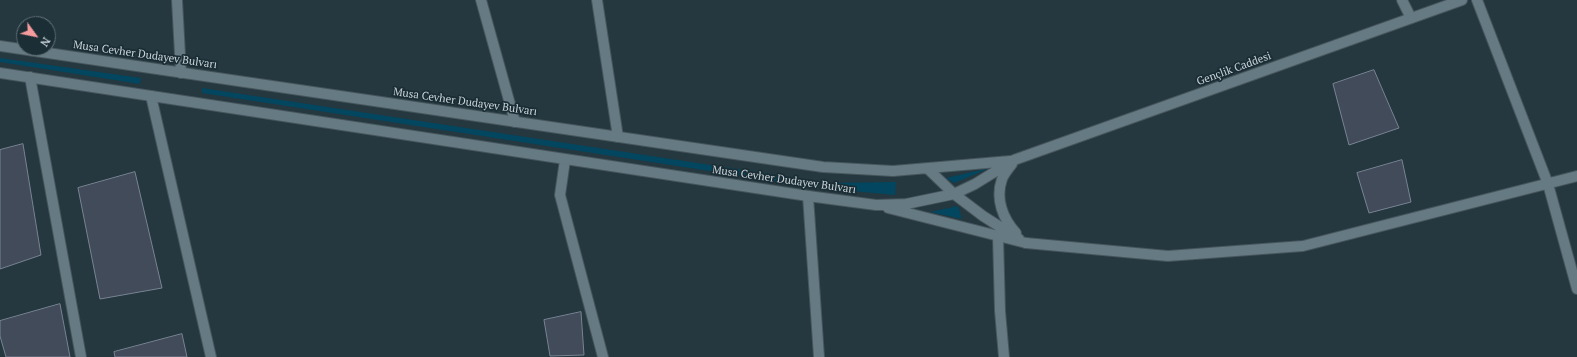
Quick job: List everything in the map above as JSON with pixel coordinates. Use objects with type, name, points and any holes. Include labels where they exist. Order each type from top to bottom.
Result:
[{"type":"main road","points":[[177,0],[181,73]]},
{"type":"main road","points":[[481,0],[515,122]]},
{"type":"main road","points":[[597,0],[618,137]]},
{"type":"main road","points":[[1402,0],[1411,18]]},
{"type":"main road","name":"Gençlik Caddesi","points":[[1014,160],[1462,0]]},
{"type":"main road","points":[[1477,0],[1548,184],[1577,290]]},
{"type":"main road","name":"Musa Cevher Dudayev Bulvarı","points":[[0,46],[823,167],[893,171],[1014,160]]},
{"type":"main road","name":"Musa Cevher Dudayev Bulvarı","points":[[0,73],[565,160],[876,205],[1026,243],[1168,256],[1304,246],[1577,176]]},
{"type":"main road","points":[[30,77],[81,357]]},
{"type":"main road","points":[[151,96],[211,357]]},
{"type":"main road","points":[[565,160],[560,195],[602,357]]},
{"type":"main road","points":[[1014,160],[1002,178],[998,194],[1000,207],[1008,225],[1026,243]]},
{"type":"main road","name":"Musa Cevher Dudayev Bulvarı","points":[[876,205],[906,204],[954,194],[975,184],[1014,160]]},
{"type":"main road","points":[[928,169],[954,194],[983,216],[1026,243]]},
{"type":"main road","points":[[808,196],[819,357]]},
{"type":"main road","points":[[998,236],[1000,311],[1004,357]]},
{"type":"shaded area","points":[[0,58],[141,78],[140,84],[0,62]]},
{"type":"shaded area","points":[[202,88],[790,177],[788,183],[202,93]]},
{"type":"shaded area","points":[[990,168],[954,183],[946,178]]},
{"type":"shaded area","points":[[896,182],[895,195],[831,189],[830,183]]},
{"type":"shaded area","points":[[958,206],[962,219],[930,212]]},
{"type":"building","points":[[1374,70],[1399,128],[1349,145],[1333,84]]},
{"type":"building","points":[[23,144],[41,255],[0,269],[0,150]]},
{"type":"building","points":[[1402,160],[1411,202],[1369,213],[1357,173]]},
{"type":"building","points":[[135,172],[162,288],[100,299],[78,188]]},
{"type":"building","points":[[60,304],[70,357],[6,357],[0,336],[0,321]]},
{"type":"building","points":[[581,312],[584,355],[550,356],[544,320]]},
{"type":"building","points":[[182,334],[187,357],[115,357],[114,352]]}]
